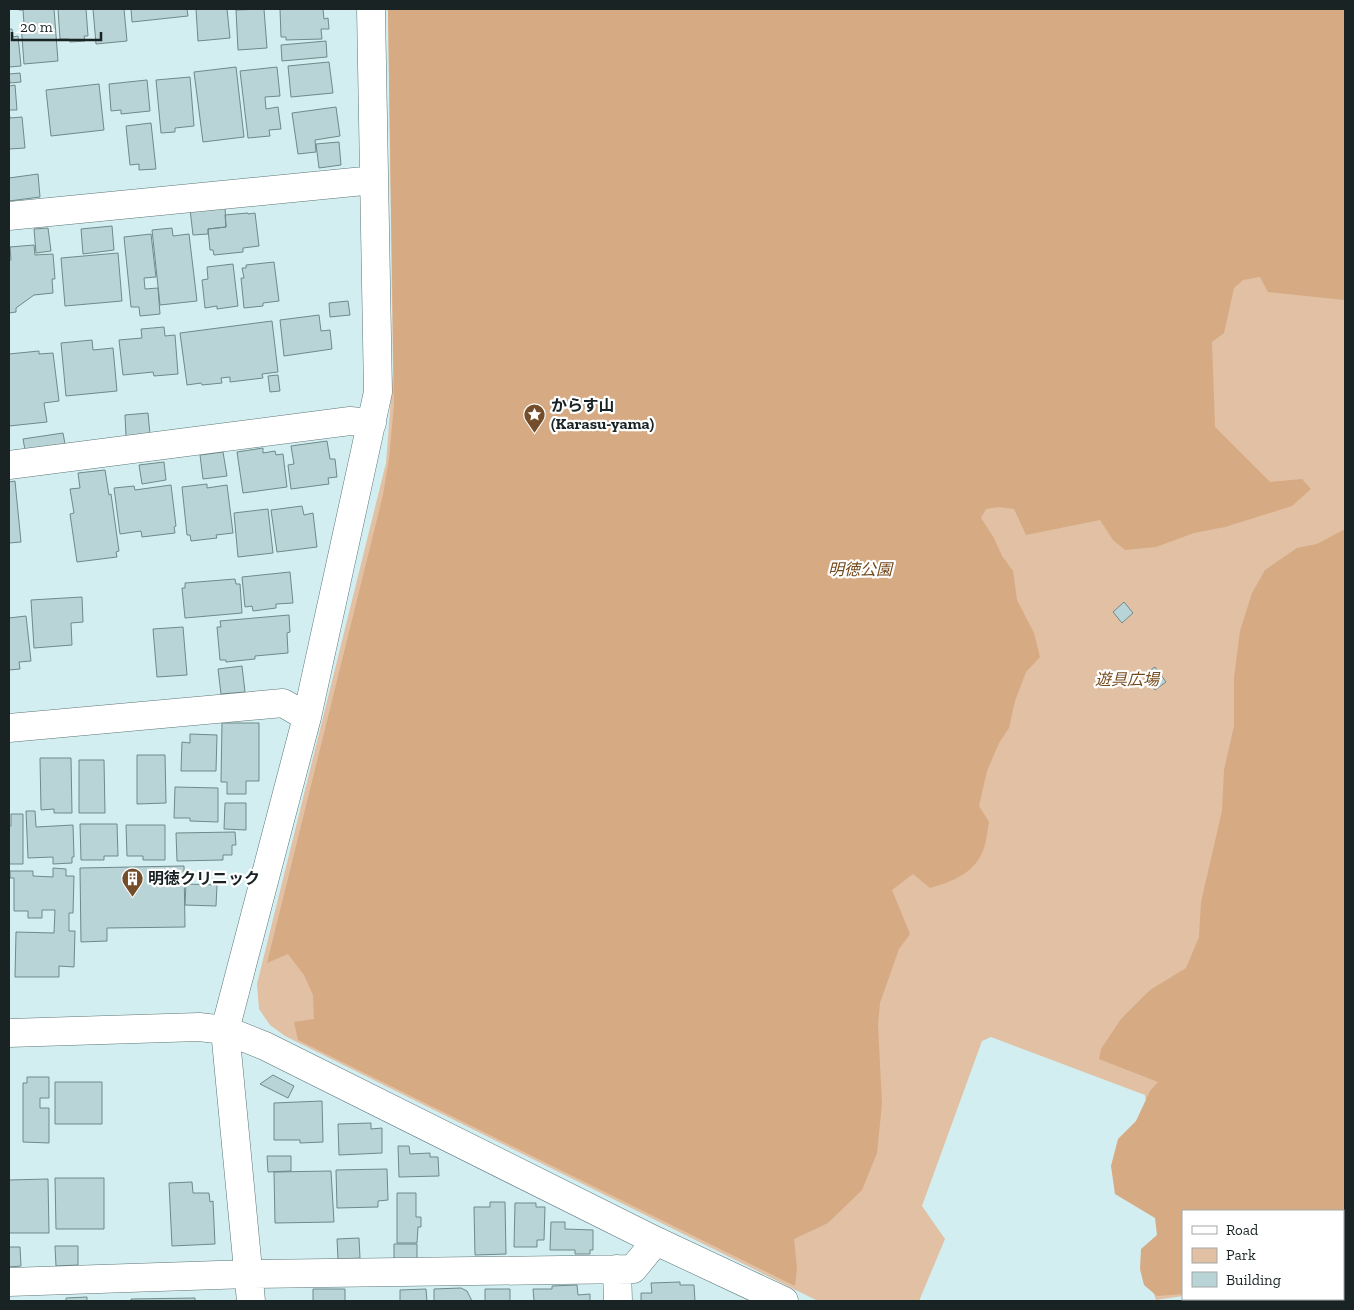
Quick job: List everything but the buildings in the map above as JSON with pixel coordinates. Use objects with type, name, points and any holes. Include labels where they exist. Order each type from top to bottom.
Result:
[{"type":"street","points":[[251,1301],[225,1030],[307,717],[378,392],[372,9]]},
{"type":"street","points":[[9,216],[374,180]]},
{"type":"street","points":[[9,465],[350,421],[372,423]]},
{"type":"street","points":[[9,728],[283,703],[307,717]]},
{"type":"street","points":[[9,1033],[199,1028],[225,1030],[265,1046],[656,1241],[784,1301]]},
{"type":"street","points":[[9,1282],[249,1274],[633,1269],[656,1241]]},
{"type":"street","points":[[616,1269],[618,1301]]},
{"type":"green space","name":"明徳公園","points":[[388,9],[1345,9],[1345,1281],[1344,1210],[1182,1210],[1182,1296],[1156,1300],[1142,1258],[1167,1230],[1145,1095],[991,1037],[982,1041],[922,1206],[945,1239],[919,1301],[818,1301],[285,1036],[270,1025],[259,1009],[257,984],[386,463],[393,373]]},
{"type":"green space","name":"明徳公園","points":[[388,9],[1345,9],[1345,300],[1268,292],[1260,277],[1243,280],[1234,288],[1224,333],[1212,342],[1215,427],[1270,482],[1302,479],[1311,489],[1292,506],[1225,527],[1194,533],[1156,547],[1125,550],[1113,540],[1100,520],[1026,535],[1014,509],[998,507],[986,509],[981,518],[994,538],[1002,556],[1013,571],[1017,600],[1034,633],[1040,657],[1026,672],[1015,701],[1009,728],[999,743],[987,771],[979,806],[989,822],[985,845],[980,857],[965,873],[944,884],[930,888],[913,874],[892,890],[910,934],[899,949],[880,1003],[878,1025],[882,1104],[877,1153],[862,1190],[828,1223],[794,1239],[797,1268],[795,1286],[298,1040],[294,1022],[314,1019],[313,995],[304,975],[288,954],[267,963],[383,495],[389,459],[394,405]]},
{"type":"green space","points":[[1345,529],[1345,1211],[1182,1210],[1182,1294],[1157,1296],[1144,1285],[1140,1269],[1141,1249],[1157,1235],[1155,1218],[1115,1194],[1111,1166],[1118,1139],[1136,1121],[1150,1091],[1158,1082],[1099,1059],[1101,1049],[1121,1019],[1150,990],[1186,968],[1199,937],[1201,902],[1222,811],[1224,770],[1234,726],[1234,678],[1240,631],[1252,593],[1265,570],[1297,548],[1317,544]]},
{"type":"place","name":"からす山 (Karasu-yama)","points":[[535,433]]},
{"type":"place","name":"明徳クリニック","points":[[132,897]]},
{"type":"park label","name":"遊具広場","points":[[1127,679]]}]
